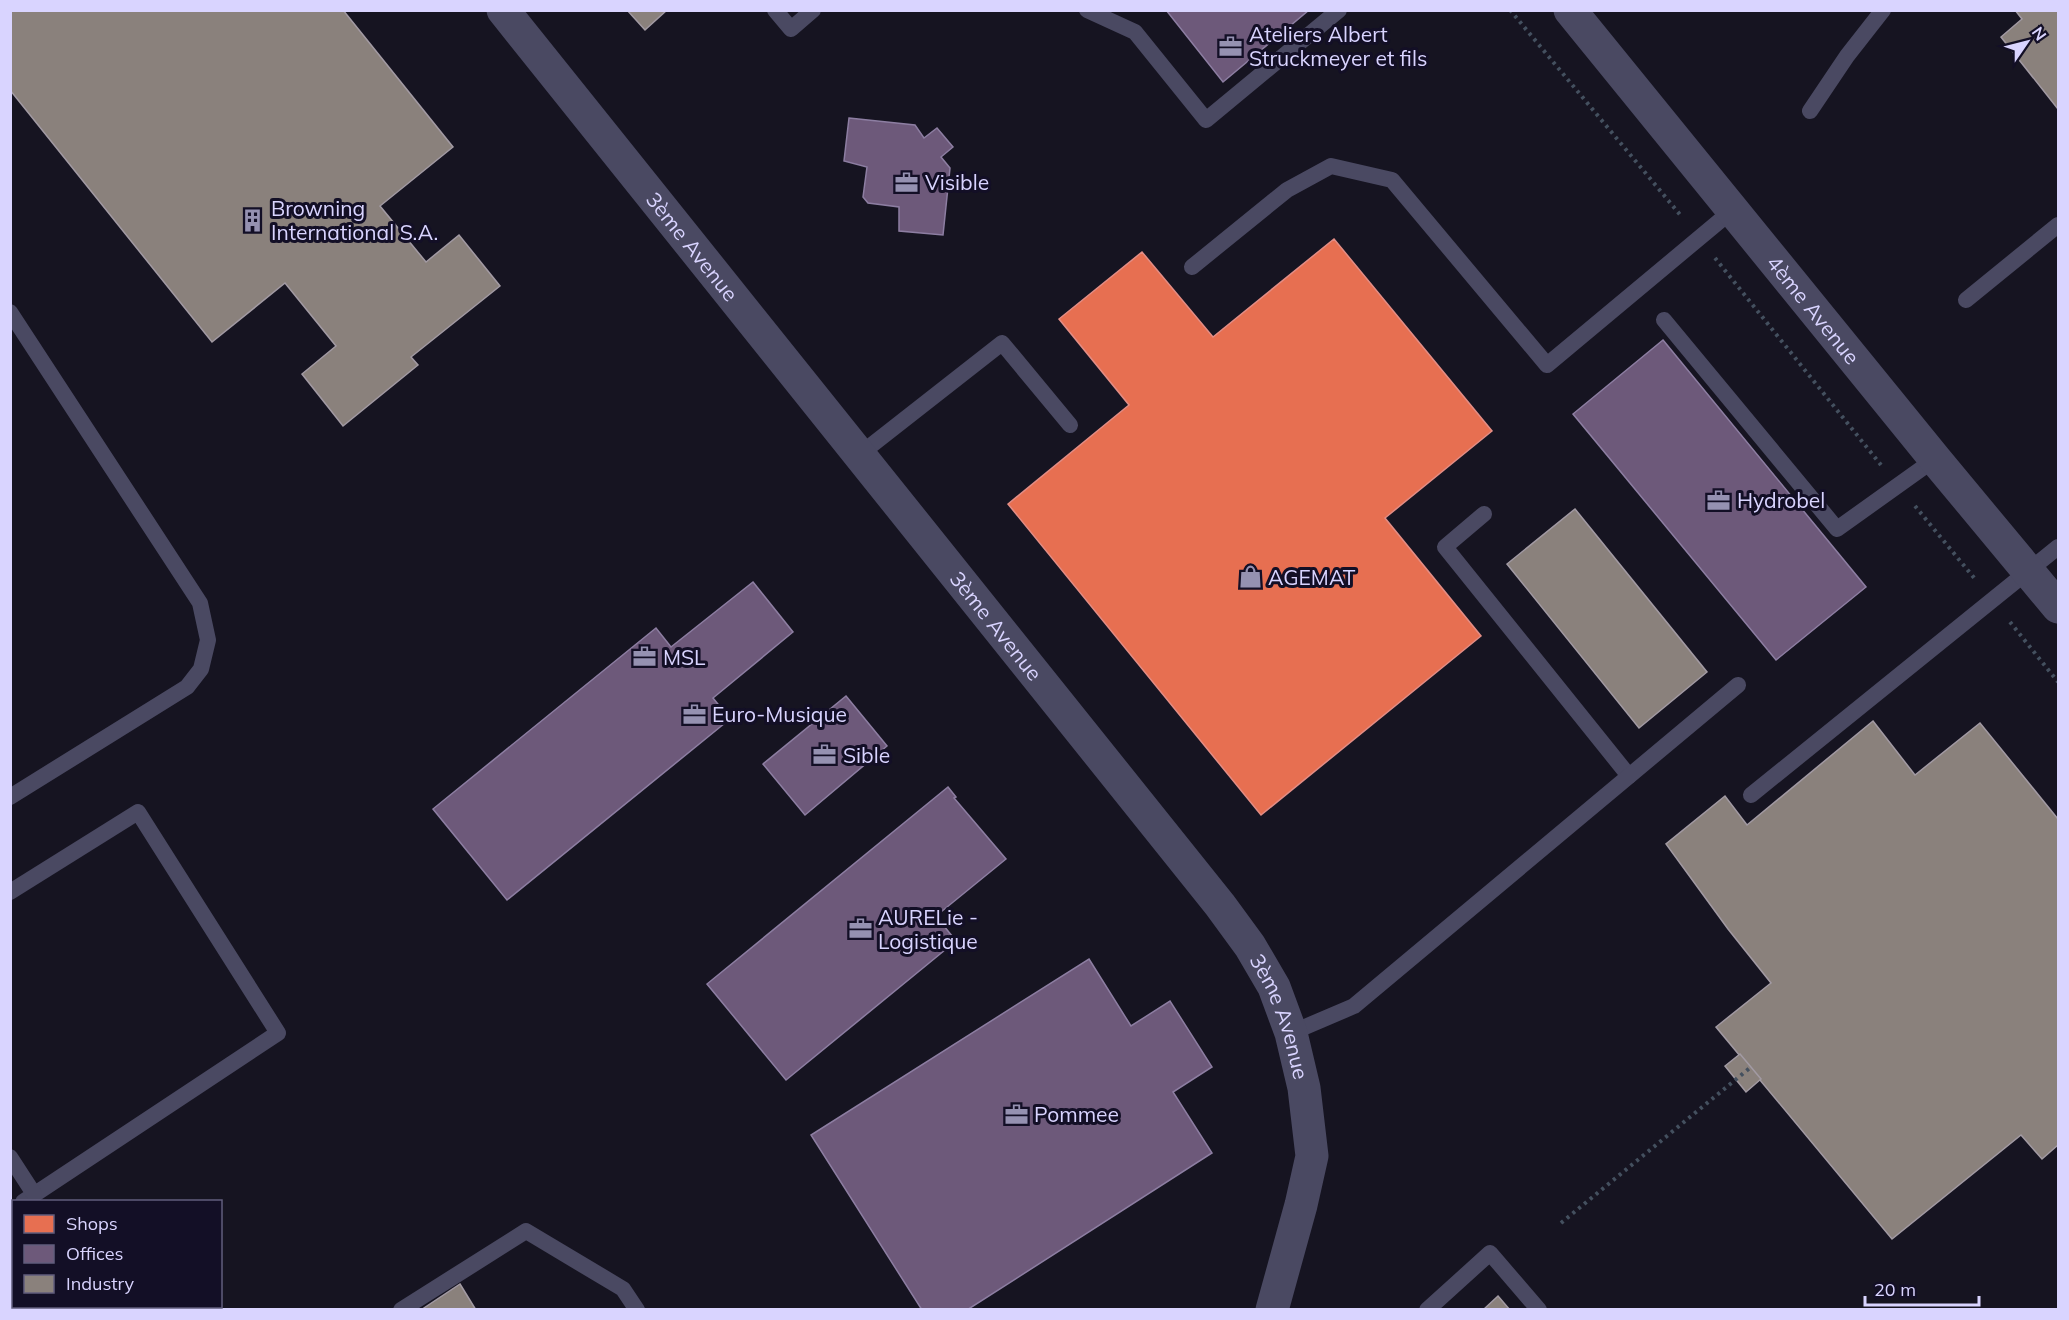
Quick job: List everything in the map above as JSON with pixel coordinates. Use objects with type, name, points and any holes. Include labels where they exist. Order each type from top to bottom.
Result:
[{"type":"street","name":"3ème Avenue","points":[[503,10],[1220,905],[1250,946],[1274,987],[1292,1033],[1304,1088],[1312,1156],[1302,1205],[1272,1310]]},
{"type":"street","name":"4ème Avenue","points":[[1570,10],[2058,607]]},
{"type":"lane","points":[[775,10],[791,29],[813,10]]},
{"type":"lane","points":[[1087,10],[1135,32],[1206,120],[1339,10]]},
{"type":"lane","points":[[1810,111],[1847,56],[1883,10]]},
{"type":"lane","points":[[1192,267],[1287,190],[1331,166],[1392,180],[1547,365],[1734,209]]},
{"type":"lane","points":[[1966,300],[2058,225]]},
{"type":"lane","points":[[10,312],[200,603],[208,640],[201,669],[187,687],[10,798]]},
{"type":"lane","points":[[1664,320],[1838,529],[1935,459]]},
{"type":"lane","points":[[859,455],[1002,343],[1070,425]]},
{"type":"lane","points":[[1484,514],[1445,547],[1629,776]]},
{"type":"lane","points":[[1751,795],[2058,547]]},
{"type":"lane","points":[[1292,1033],[1354,1006],[1738,685]]},
{"type":"lane","points":[[10,892],[138,812],[278,1033],[28,1198],[10,1157]]},
{"type":"lane","points":[[401,1310],[526,1231],[623,1289],[637,1310]]},
{"type":"lane","points":[[1427,1310],[1490,1253],[1539,1310]]},
{"type":"path","points":[[1510,10],[1699,238],[2058,682]]},
{"type":"path","points":[[1561,1223],[1751,1066]]},
{"type":"building: Shops","name":"AGEMAT","points":[[1334,239],[1492,431],[1385,518],[1481,636],[1261,815],[1008,504],[1129,405],[1059,319],[1142,252],[1213,337]]},
{"type":"building: Offices","name":"Ateliers Albert Struckmeyer et fils","points":[[1166,10],[1309,10],[1223,82]]},
{"type":"building: Offices","name":"Visible","points":[[849,118],[915,125],[924,138],[937,128],[953,147],[941,157],[950,168],[943,235],[899,231],[899,207],[868,203],[863,197],[867,167],[844,161]]},
{"type":"building: Offices","name":"Hydrobel","points":[[1663,340],[1866,587],[1776,660],[1573,414]]},
{"type":"building: Offices","points":[[753,582],[793,632],[713,698],[730,719],[507,900],[433,809],[656,628],[671,647]]},
{"type":"building: Offices","name":"Sible","points":[[846,696],[887,746],[805,815],[763,764]]},
{"type":"building: Offices","name":"AURELie - Logistique","points":[[948,787],[956,797],[954,798],[1006,859],[936,916],[956,941],[786,1080],[707,984]]},
{"type":"building: Offices","name":"Pommee","points":[[1089,959],[1131,1026],[1170,1001],[1212,1067],[1173,1092],[1212,1153],[967,1310],[922,1310],[811,1135]]},
{"type":"building: Industry","name":"Browning International S.A.","points":[[10,10],[343,10],[453,147],[380,206],[426,262],[459,235],[500,286],[411,357],[418,365],[343,426],[302,374],[336,346],[285,283],[212,342],[10,90]]},
{"type":"building: Industry","points":[[627,10],[667,10],[645,30]]},
{"type":"building: Industry","points":[[2015,10],[2058,10],[2058,109],[2001,37],[2022,19]]},
{"type":"building: Industry","points":[[1575,509],[1707,672],[1639,728],[1507,564]]},
{"type":"building: Industry","points":[[1873,721],[1915,775],[1980,723],[2058,819],[2058,1145],[2042,1159],[2021,1135],[1892,1239],[1716,1027],[1771,983],[1666,844],[1725,796],[1747,825]]},
{"type":"building: Industry","points":[[1740,1054],[1761,1079],[1746,1092],[1725,1066]]},
{"type":"building: Industry","points":[[460,1284],[476,1310],[421,1310]]},
{"type":"building: Industry","points":[[1498,1296],[1510,1310],[1483,1310]]},
{"type":"place","name":"Ateliers Albert Struckmeyer et fils","points":[[1231,46]]},
{"type":"place","name":"Visible","points":[[907,182]]},
{"type":"place","name":"Browning International S.A.","points":[[253,220]]},
{"type":"place","name":"Hydrobel","points":[[1719,500]]},
{"type":"place","name":"AGEMAT","points":[[1250,577]]},
{"type":"place","name":"MSL","points":[[645,657]]},
{"type":"place","name":"Euro-Musique","points":[[694,714]]},
{"type":"place","name":"Sible","points":[[825,755]]},
{"type":"place","name":"AURELie - Logistique","points":[[860,929]]},
{"type":"place","name":"Pommee","points":[[1016,1114]]}]
